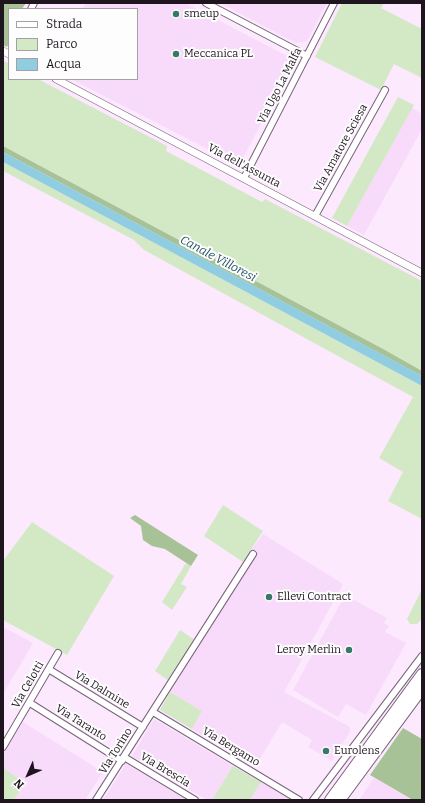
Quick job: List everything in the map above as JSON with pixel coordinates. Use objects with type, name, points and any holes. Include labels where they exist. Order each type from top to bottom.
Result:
[{"type":"highway","points":[[330,800],[422,674]]},
{"type":"highway","points":[[340,800],[422,689]]},
{"type":"highway","points":[[326,800],[357,764]]},
{"type":"highway","points":[[346,800],[355,788],[354,780]]},
{"type":"street","points":[[206,3],[307,56]]},
{"type":"street","name":"Via Ugo La Malfa","points":[[244,178],[334,3]]},
{"type":"street","name":"Via dell'Assunta","points":[[58,80],[422,274]]},
{"type":"street","name":"Via Amatore Sciesa","points":[[315,216],[385,90]]},
{"type":"street","name":"Via Torino","points":[[96,800],[253,554]]},
{"type":"street","name":"Via Celotti","points":[[3,747],[50,670],[58,653]]},
{"type":"street","points":[[313,800],[422,656]]},
{"type":"street","name":"Via Dalmine","points":[[50,670],[143,727]]},
{"type":"street","name":"Via Taranto","points":[[30,703],[123,759]]},
{"type":"street","name":"Via Bergamo","points":[[153,712],[299,800]]},
{"type":"street","name":"Via Brescia","points":[[123,759],[195,800]]},
{"type":"shaded area","points":[[86,3],[185,3],[295,60],[243,158],[233,162],[73,80],[138,80],[138,8],[83,8]]},
{"type":"shaded area","points":[[220,3],[327,3],[307,41],[296,43]]},
{"type":"shaded area","points":[[412,108],[422,114],[422,129],[364,235],[347,226]]},
{"type":"shaded area","points":[[263,534],[343,584],[284,692],[350,727],[350,732],[332,761],[308,747],[312,740],[282,722],[255,767],[192,729],[202,711],[170,692],[255,556],[250,552]]},
{"type":"shaded area","name":"Leroy Merlin","points":[[345,595],[387,618],[384,623],[389,626],[385,632],[406,643],[366,715],[346,704],[338,717],[293,690]]},
{"type":"shaded area","points":[[3,627],[33,643],[3,694]]},
{"type":"shaded area","points":[[154,719],[233,766],[212,800],[207,800],[132,756]]},
{"type":"shaded area","points":[[23,722],[103,772],[85,800],[14,800],[25,783],[3,768],[3,755]]},
{"type":"shaded area","points":[[126,764],[187,800],[103,800]]},
{"type":"shaded area","points":[[374,778],[413,800],[359,800]]},
{"type":"shaded area","points":[[261,782],[291,799],[292,800],[250,800]]},
{"type":"green space","points":[[3,3],[26,3],[23,8],[8,8],[8,45],[7,47],[3,45]]},
{"type":"green space","points":[[342,3],[384,3],[381,8],[422,29],[422,78],[394,64],[381,90],[315,57]]},
{"type":"green space","points":[[3,61],[8,63],[8,80],[40,80],[167,146],[166,151],[262,202],[265,199],[422,281],[422,371],[385,350],[3,146]]},
{"type":"green space","points":[[398,97],[414,105],[347,226],[332,218]]},
{"type":"green space","points":[[3,146],[385,350],[422,371],[422,376],[3,152]]},
{"type":"green space","points":[[3,162],[422,386],[422,519],[388,501],[403,472],[379,458],[413,397],[144,250],[134,240],[3,171]]},
{"type":"green space","points":[[223,505],[263,531],[243,562],[204,536]]},
{"type":"green space","points":[[135,515],[198,555],[191,566],[165,549],[152,546],[143,540],[141,526],[130,518]]},
{"type":"green space","points":[[32,522],[114,576],[67,655],[3,620],[3,561]]},
{"type":"green space","points":[[186,563],[191,566],[181,584],[187,587],[172,610],[162,602]]},
{"type":"green space","points":[[422,589],[422,619],[417,624],[410,624],[407,619]]},
{"type":"green space","points":[[180,630],[195,640],[169,681],[155,671]]},
{"type":"green space","points":[[170,692],[202,711],[192,729],[160,710]]},
{"type":"green space","points":[[403,728],[422,739],[422,800],[413,800],[370,775]]},
{"type":"green space","points":[[233,766],[261,782],[250,800],[212,800]]},
{"type":"green space","points":[[3,768],[25,783],[14,800],[3,800]]},
{"type":"water","points":[[3,152],[422,376],[422,386],[3,162]]},
{"type":"place","name":"smeup","points":[[176,14]]},
{"type":"place","name":"Meccanica PL","points":[[176,54]]},
{"type":"place","name":"Ellevi Contract","points":[[269,597]]},
{"type":"place","name":"Leroy Merlin","points":[[349,650]]},
{"type":"place","name":"Eurolens","points":[[326,751]]},
{"type":"water label","name":"Canale Villoresi","points":[[218,259]]}]
